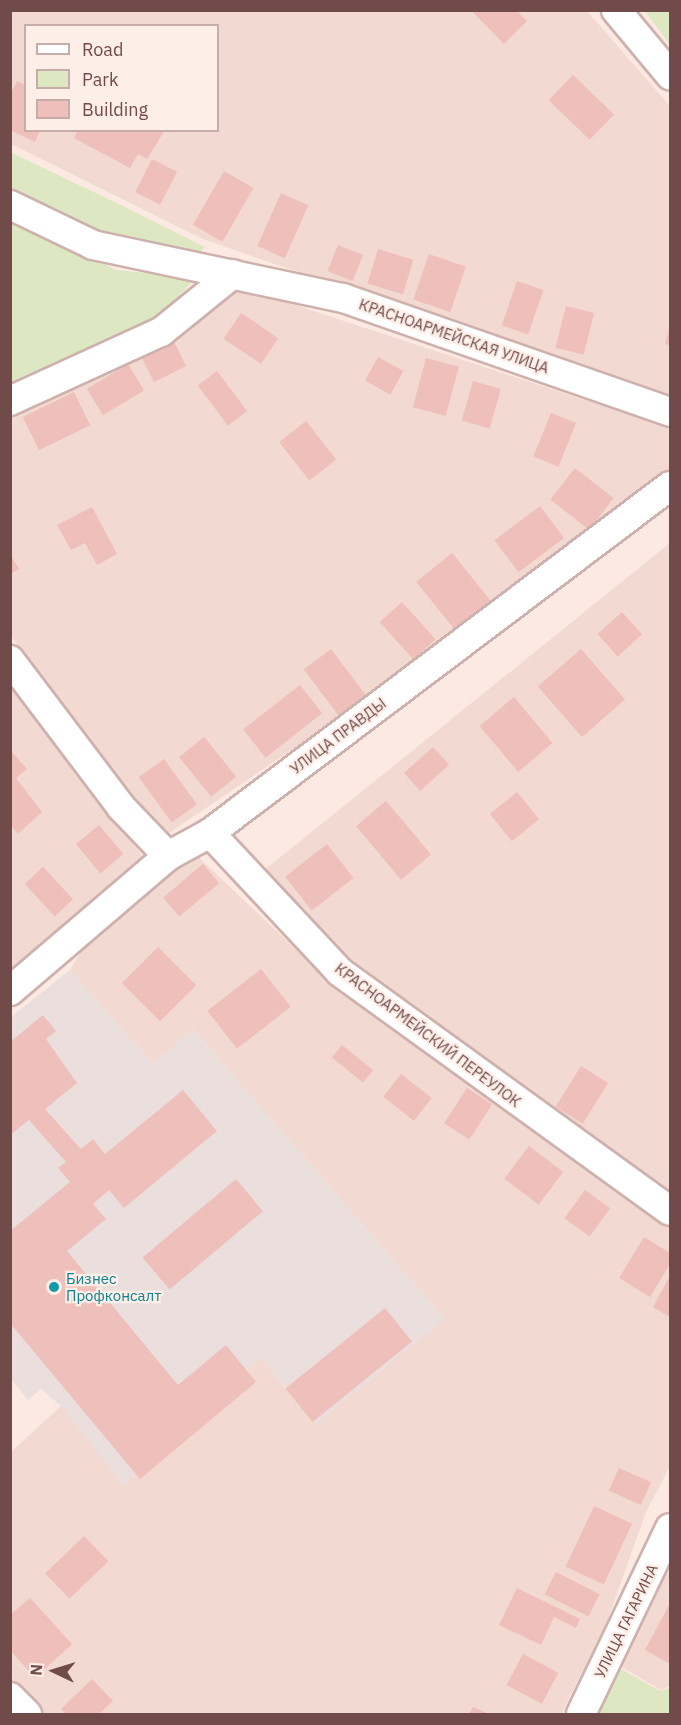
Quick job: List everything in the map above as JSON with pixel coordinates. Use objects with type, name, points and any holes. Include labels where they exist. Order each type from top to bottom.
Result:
[{"type":"street","points":[[616,10],[670,75]]},
{"type":"street","name":"КРАСНОАРМЕЙСКАЯ УЛИЦА","points":[[10,205],[93,245],[343,298],[670,412]]},
{"type":"street","points":[[10,400],[161,332],[233,274]]},
{"type":"street","name":"УЛИЦА ПРАВДЫ","points":[[10,991],[168,856],[210,833],[670,486]]},
{"type":"street","points":[[10,660],[121,807],[168,856]]},
{"type":"street","name":"КРАСНОАРМЕЙСКИЙ ПЕРЕУЛОК","points":[[210,833],[340,972],[670,1211]]},
{"type":"street","name":"УЛИЦА ГАГАРИНА","points":[[581,1714],[670,1528]]},
{"type":"street","points":[[10,1697],[27,1714]]},
{"type":"shaded area","points":[[10,11],[587,11],[670,106],[670,401],[203,239],[11,144]]},
{"type":"shaded area","points":[[234,285],[670,428],[670,475],[581,554],[160,839],[11,636],[10,414]]},
{"type":"shaded area","points":[[670,543],[670,1198],[318,934],[262,872]]},
{"type":"shaded area","points":[[10,679],[147,862],[10,975]]},
{"type":"shaded area","points":[[193,852],[327,979],[670,1223],[670,1466],[646,1512],[605,1627],[561,1714],[44,1714],[11,1677],[10,1453],[61,1406],[124,1484],[261,1357],[288,1391],[412,1341],[445,1319],[193,1029],[153,1064],[70,970],[90,937]]},
{"type":"shaded area","points":[[70,970],[153,1064],[193,1029],[445,1319],[316,1424],[261,1357],[123,1485],[61,1406],[41,1389],[28,1400],[11,1379],[10,1018]]},
{"type":"shaded area","points":[[670,1559],[670,1686],[661,1690],[618,1665]]},
{"type":"green space","points":[[645,11],[670,11],[670,45]]},
{"type":"green space","points":[[10,152],[205,247],[196,256],[94,240],[11,202]]},
{"type":"green space","points":[[10,217],[116,270],[195,278],[154,325],[11,391]]},
{"type":"green space","points":[[621,1669],[660,1691],[670,1688],[670,1714],[599,1714],[607,1677]]},
{"type":"building","points":[[471,10],[516,10],[527,21],[504,44]]},
{"type":"building","points":[[573,75],[614,115],[590,140],[549,100]]},
{"type":"building","points":[[17,81],[24,84],[24,132],[39,132],[35,142],[10,130],[10,95]]},
{"type":"building","points":[[77,132],[164,132],[147,159],[138,154],[130,168],[74,138]]},
{"type":"building","points":[[152,159],[177,172],[160,205],[135,192]]},
{"type":"building","points":[[224,171],[253,188],[222,242],[193,225]]},
{"type":"building","points":[[281,193],[308,205],[285,258],[257,246]]},
{"type":"building","points":[[338,245],[363,255],[353,281],[328,271]]},
{"type":"building","points":[[378,249],[413,260],[403,294],[367,283]]},
{"type":"building","points":[[429,254],[466,267],[450,312],[413,299]]},
{"type":"building","points":[[517,281],[543,290],[528,335],[502,325]]},
{"type":"building","points":[[566,306],[594,313],[584,355],[556,348]]},
{"type":"building","points":[[241,313],[278,338],[261,364],[224,339]]},
{"type":"building","points":[[670,325],[670,345],[665,344]]},
{"type":"building","points":[[173,340],[186,366],[154,382],[141,356]]},
{"type":"building","points":[[378,357],[403,371],[390,395],[365,381]]},
{"type":"building","points":[[426,358],[459,367],[446,416],[413,407]]},
{"type":"building","points":[[128,364],[144,391],[103,415],[87,389]]},
{"type":"building","points":[[217,371],[247,411],[228,425],[198,385]]},
{"type":"building","points":[[473,381],[501,389],[490,428],[462,420]]},
{"type":"building","points":[[74,392],[90,425],[39,450],[23,417]]},
{"type":"building","points":[[551,413],[576,423],[558,467],[533,457]]},
{"type":"building","points":[[306,421],[336,460],[309,481],[279,442]]},
{"type":"building","points":[[575,468],[614,498],[589,530],[550,500]]},
{"type":"building","points":[[540,506],[564,538],[519,572],[494,540]]},
{"type":"building","points":[[92,507],[117,554],[97,565],[85,543],[71,550],[57,525]]},
{"type":"building","points":[[452,553],[492,602],[456,631],[416,582]]},
{"type":"building","points":[[10,554],[19,569],[10,574]]},
{"type":"building","points":[[402,602],[435,639],[413,659],[380,622]]},
{"type":"building","points":[[622,612],[642,634],[618,656],[597,634]]},
{"type":"building","points":[[331,649],[366,695],[339,716],[304,669]]},
{"type":"building","points":[[581,649],[625,700],[582,737],[538,686]]},
{"type":"building","points":[[300,685],[322,713],[265,758],[243,729]]},
{"type":"building","points":[[514,697],[553,743],[518,772],[480,726]]},
{"type":"building","points":[[204,737],[236,777],[211,797],[179,757]]},
{"type":"building","points":[[433,747],[449,765],[420,791],[404,773]]},
{"type":"building","points":[[10,750],[27,769],[16,778],[42,812],[18,834],[10,824]]},
{"type":"building","points":[[164,759],[197,804],[172,823],[139,777]]},
{"type":"building","points":[[517,792],[539,819],[512,841],[490,814]]},
{"type":"building","points":[[386,801],[431,855],[401,880],[356,826]]},
{"type":"building","points":[[99,825],[123,854],[100,873],[76,844]]},
{"type":"building","points":[[327,844],[353,878],[312,911],[285,877]]},
{"type":"building","points":[[203,864],[219,883],[179,917],[163,897]]},
{"type":"building","points":[[43,867],[73,899],[55,916],[25,884]]},
{"type":"building","points":[[158,947],[196,985],[160,1021],[122,983]]},
{"type":"building","points":[[261,969],[291,1007],[237,1049],[207,1011]]},
{"type":"building","name":"Бизнес Профконсалт","points":[[43,1015],[56,1031],[46,1039],[77,1083],[45,1109],[81,1149],[93,1139],[105,1154],[183,1090],[217,1131],[124,1208],[109,1190],[93,1204],[106,1219],[67,1251],[178,1385],[226,1345],[256,1382],[140,1479],[10,1323],[10,1231],[70,1182],[58,1168],[66,1162],[29,1120],[10,1135],[10,1042]]},
{"type":"building","points":[[342,1045],[373,1070],[363,1083],[332,1057]]},
{"type":"building","points":[[581,1066],[608,1083],[583,1124],[556,1107]]},
{"type":"building","points":[[401,1074],[432,1098],[414,1121],[383,1097]]},
{"type":"building","points":[[467,1088],[492,1104],[469,1140],[444,1123]]},
{"type":"building","points":[[529,1146],[563,1172],[539,1205],[504,1179]]},
{"type":"building","points":[[236,1179],[263,1211],[170,1290],[143,1257]]},
{"type":"building","points":[[585,1190],[610,1208],[590,1237],[564,1218]]},
{"type":"building","points":[[644,1237],[670,1253],[670,1264],[650,1297],[619,1278]]},
{"type":"building","points":[[670,1276],[670,1317],[653,1307]]},
{"type":"building","points":[[385,1308],[412,1341],[313,1422],[286,1389]]},
{"type":"building","points":[[619,1468],[651,1482],[641,1505],[609,1491]]},
{"type":"building","points":[[594,1506],[632,1524],[604,1584],[566,1567]]},
{"type":"building","points":[[84,1536],[108,1561],[69,1599],[45,1574]]},
{"type":"building","points":[[556,1572],[600,1594],[588,1617],[545,1594]]},
{"type":"building","points":[[517,1588],[580,1619],[576,1628],[554,1617],[541,1645],[499,1625]]},
{"type":"building","points":[[30,1598],[72,1644],[35,1678],[10,1650],[10,1615]]},
{"type":"building","points":[[670,1603],[670,1664],[645,1650]]},
{"type":"building","points":[[523,1654],[558,1673],[542,1704],[507,1685]]},
{"type":"building","points":[[92,1679],[113,1701],[99,1714],[66,1714],[61,1709]]},
{"type":"building","points":[[473,1707],[489,1714],[469,1714]]},
{"type":"place","name":"Бизнес Профконсалт","points":[[54,1287]]}]
